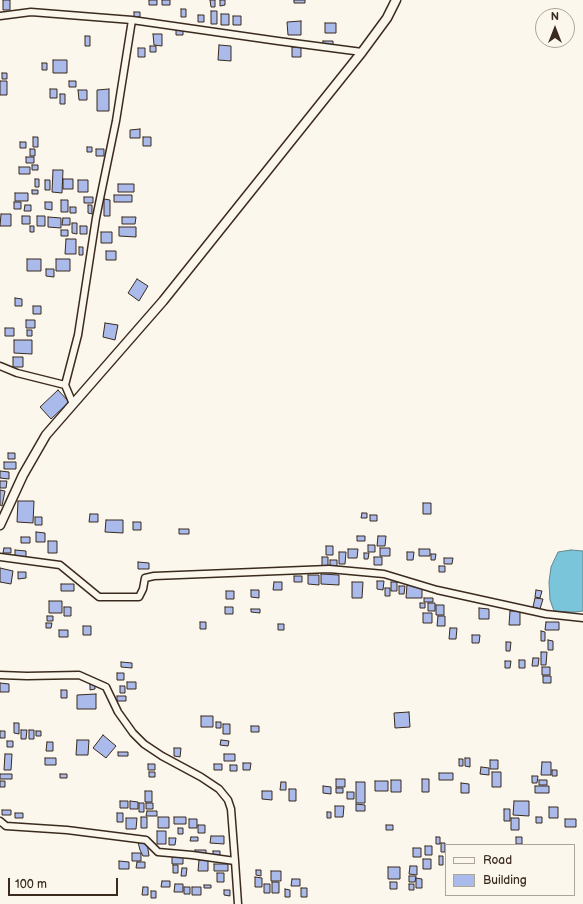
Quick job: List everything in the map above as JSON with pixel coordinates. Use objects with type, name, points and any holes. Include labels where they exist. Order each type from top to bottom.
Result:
[{"type":"main road","points":[[0,525],[23,475],[46,435],[163,301],[362,52],[387,18],[396,0]]},
{"type":"street","points":[[0,16],[31,12],[132,20],[362,52]]},
{"type":"street","points":[[73,404],[65,385],[78,335],[96,218],[116,121],[132,20]]},
{"type":"street","points":[[0,366],[65,385]]},
{"type":"street","points":[[0,557],[60,565],[99,597],[139,597],[143,589],[145,578],[154,576],[329,569],[384,574],[437,590],[546,614],[583,618]]},
{"type":"street","points":[[0,675],[79,675],[106,687],[118,712],[133,733],[144,744],[219,789],[228,800],[231,809],[238,904]]},
{"type":"street","points":[[0,821],[6,826],[67,830],[146,840],[158,852],[235,861]]},
{"type":"water","points":[[571,550],[583,551],[583,611],[554,611],[550,600],[549,582],[551,567],[558,552]]},
{"type":"building","points":[[3,0],[10,0],[10,10],[3,10]]},
{"type":"building","points":[[149,0],[157,0],[157,5],[149,5]]},
{"type":"building","points":[[162,0],[170,0],[170,5],[162,5]]},
{"type":"building","points":[[210,0],[215,0],[215,7],[211,7]]},
{"type":"building","points":[[220,0],[225,0],[225,5],[220,6]]},
{"type":"building","points":[[294,0],[305,0],[305,3],[294,3]]},
{"type":"building","points":[[181,9],[186,9],[186,17],[181,17]]},
{"type":"building","points":[[211,11],[217,11],[217,24],[211,24]]},
{"type":"building","points":[[134,12],[140,12],[140,17],[134,17]]},
{"type":"building","points":[[221,14],[229,14],[229,25],[221,25]]},
{"type":"building","points":[[198,15],[204,15],[204,22],[198,22]]},
{"type":"building","points":[[233,16],[241,16],[241,25],[233,25]]},
{"type":"building","points":[[301,21],[301,35],[288,35],[287,22]]},
{"type":"building","points":[[325,23],[336,23],[336,33],[325,33]]},
{"type":"building","points":[[176,30],[183,30],[183,35],[176,35]]},
{"type":"building","points":[[153,34],[162,34],[162,46],[154,45]]},
{"type":"building","points":[[85,36],[90,36],[90,46],[85,46]]},
{"type":"building","points":[[323,41],[333,41],[333,45],[323,45]]},
{"type":"building","points":[[219,45],[231,46],[231,61],[218,60]]},
{"type":"building","points":[[150,46],[156,46],[156,52],[150,52]]},
{"type":"building","points":[[292,47],[301,47],[301,57],[292,57]]},
{"type":"building","points":[[138,48],[145,48],[145,57],[138,57]]},
{"type":"building","points":[[53,60],[67,60],[67,73],[53,73]]},
{"type":"building","points":[[42,63],[47,63],[47,70],[42,70]]},
{"type":"building","points":[[2,73],[7,73],[7,79],[2,79]]},
{"type":"building","points":[[0,81],[7,81],[7,95],[0,95]]},
{"type":"building","points":[[69,81],[76,81],[76,87],[69,87]]},
{"type":"building","points":[[50,89],[57,89],[57,98],[50,98]]},
{"type":"building","points":[[109,89],[109,111],[97,111],[97,90]]},
{"type":"building","points":[[78,90],[87,90],[87,100],[79,100]]},
{"type":"building","points":[[60,94],[65,94],[65,104],[60,104]]},
{"type":"building","points":[[140,129],[140,138],[130,138],[130,130]]},
{"type":"building","points":[[33,137],[38,137],[38,147],[33,147]]},
{"type":"building","points":[[143,137],[151,137],[151,146],[143,146]]},
{"type":"building","points":[[20,142],[26,142],[26,148],[20,148]]},
{"type":"building","points":[[87,147],[92,147],[92,152],[87,152]]},
{"type":"building","points":[[30,149],[35,149],[35,156],[30,156]]},
{"type":"building","points":[[96,149],[104,149],[104,156],[96,156]]},
{"type":"building","points":[[26,157],[34,157],[34,163],[26,163]]},
{"type":"building","points":[[32,165],[38,165],[38,170],[32,170]]},
{"type":"building","points":[[19,167],[30,167],[30,174],[19,174]]},
{"type":"building","points":[[53,170],[63,170],[62,193],[52,192]]},
{"type":"building","points":[[35,179],[39,179],[39,187],[35,187]]},
{"type":"building","points":[[63,179],[73,179],[73,189],[63,189]]},
{"type":"building","points":[[45,180],[50,180],[50,190],[45,190]]},
{"type":"building","points":[[78,180],[88,180],[88,192],[78,192]]},
{"type":"building","points":[[118,184],[134,184],[134,192],[118,192]]},
{"type":"building","points":[[32,190],[38,190],[38,194],[32,194]]},
{"type":"building","points":[[15,193],[28,193],[28,201],[15,201]]},
{"type":"building","points":[[114,195],[132,195],[132,202],[114,202]]},
{"type":"building","points":[[84,197],[93,197],[93,203],[84,203]]},
{"type":"building","points":[[104,199],[110,200],[110,216],[104,216]]},
{"type":"building","points":[[61,200],[68,200],[68,212],[61,212]]},
{"type":"building","points":[[14,202],[21,202],[21,209],[14,209]]},
{"type":"building","points":[[45,202],[52,202],[52,210],[45,209]]},
{"type":"building","points":[[25,205],[31,205],[31,211],[24,211]]},
{"type":"building","points":[[88,205],[92,205],[92,214],[88,213]]},
{"type":"building","points":[[70,207],[76,207],[76,213],[70,213]]},
{"type":"building","points":[[1,214],[11,214],[11,226],[0,226]]},
{"type":"building","points":[[22,216],[30,216],[30,224],[22,224]]},
{"type":"building","points":[[37,216],[45,216],[45,226],[37,226]]},
{"type":"building","points":[[48,217],[61,218],[61,228],[48,227]]},
{"type":"building","points":[[122,217],[136,217],[135,224],[122,224]]},
{"type":"building","points":[[63,218],[70,218],[70,225],[62,225]]},
{"type":"building","points":[[72,223],[77,223],[77,234],[72,233]]},
{"type":"building","points":[[30,226],[34,226],[34,232],[30,232]]},
{"type":"building","points":[[80,226],[87,226],[87,234],[80,234]]},
{"type":"building","points":[[119,227],[136,227],[136,237],[119,236]]},
{"type":"building","points":[[61,230],[68,230],[68,236],[61,236]]},
{"type":"building","points":[[101,232],[112,232],[112,243],[101,243]]},
{"type":"building","points":[[66,239],[76,239],[76,254],[65,254]]},
{"type":"building","points":[[79,247],[83,247],[83,255],[79,255]]},
{"type":"building","points":[[106,251],[116,251],[116,260],[106,260]]},
{"type":"building","points":[[27,259],[41,259],[41,271],[27,271]]},
{"type":"building","points":[[56,259],[70,259],[70,271],[56,271]]},
{"type":"building","points":[[46,269],[54,269],[54,277],[46,276]]},
{"type":"building","points":[[137,279],[148,286],[139,301],[128,293]]},
{"type":"building","points":[[15,298],[22,299],[22,306],[15,306]]},
{"type":"building","points":[[33,306],[41,306],[41,314],[33,314]]},
{"type":"building","points":[[26,320],[35,320],[35,328],[26,328]]},
{"type":"building","points":[[105,323],[118,325],[115,340],[103,337]]},
{"type":"building","points":[[5,328],[14,328],[14,336],[5,336]]},
{"type":"building","points":[[27,330],[32,330],[32,336],[27,336]]},
{"type":"building","points":[[14,340],[32,340],[32,354],[14,353]]},
{"type":"building","points":[[13,357],[23,357],[23,367],[13,367]]},
{"type":"building","points":[[58,390],[69,402],[51,419],[40,407]]},
{"type":"building","points":[[8,453],[15,453],[15,459],[8,459]]},
{"type":"building","points":[[4,462],[16,462],[16,469],[4,469]]},
{"type":"building","points":[[0,471],[9,472],[9,479],[0,478]]},
{"type":"building","points":[[0,481],[7,481],[6,488],[0,488]]},
{"type":"building","points":[[0,490],[5,491],[2,506],[0,505]]},
{"type":"building","points":[[18,501],[34,501],[33,523],[17,522]]},
{"type":"building","points":[[423,503],[431,503],[431,514],[423,514]]},
{"type":"building","points":[[362,513],[367,513],[367,518],[361,518]]},
{"type":"building","points":[[90,514],[98,514],[98,522],[89,522]]},
{"type":"building","points":[[370,515],[377,515],[377,521],[370,521]]},
{"type":"building","points":[[35,517],[42,517],[42,525],[35,525]]},
{"type":"building","points":[[106,520],[123,520],[123,533],[105,532]]},
{"type":"building","points":[[133,522],[141,522],[141,530],[133,530]]},
{"type":"building","points":[[179,529],[189,529],[189,534],[179,534]]},
{"type":"building","points":[[36,532],[45,533],[45,542],[36,542]]},
{"type":"building","points":[[357,536],[365,536],[365,541],[357,541]]},
{"type":"building","points":[[378,536],[386,536],[385,546],[377,546]]},
{"type":"building","points":[[21,537],[30,537],[30,543],[21,543]]},
{"type":"building","points":[[48,541],[57,541],[57,553],[48,553]]},
{"type":"building","points":[[368,545],[375,545],[375,552],[368,552]]},
{"type":"building","points":[[326,546],[333,546],[333,555],[326,555]]},
{"type":"building","points":[[4,548],[11,548],[11,553],[3,553]]},
{"type":"building","points":[[380,548],[390,548],[390,556],[380,556]]},
{"type":"building","points":[[348,549],[358,549],[357,558],[348,558]]},
{"type":"building","points":[[419,549],[430,549],[430,556],[419,556]]},
{"type":"building","points":[[15,550],[26,551],[26,557],[15,557]]},
{"type":"building","points":[[339,552],[346,552],[345,564],[339,564]]},
{"type":"building","points":[[407,552],[414,552],[413,560],[407,560]]},
{"type":"building","points":[[364,553],[369,553],[368,559],[364,559]]},
{"type":"building","points":[[431,554],[436,554],[435,560],[431,560]]},
{"type":"building","points":[[322,557],[328,557],[328,566],[322,566]]},
{"type":"building","points":[[374,557],[382,557],[382,565],[374,565]]},
{"type":"building","points":[[444,558],[453,558],[452,564],[444,564]]},
{"type":"building","points":[[330,560],[337,560],[337,567],[330,567]]},
{"type":"building","points":[[138,562],[149,563],[149,569],[138,569]]},
{"type":"building","points":[[439,566],[445,566],[445,572],[439,572]]},
{"type":"building","points":[[0,568],[13,571],[11,584],[0,582]]},
{"type":"building","points":[[18,572],[26,572],[26,578],[18,579]]},
{"type":"building","points":[[321,574],[339,575],[339,585],[321,584]]},
{"type":"building","points":[[308,575],[319,575],[319,585],[308,584]]},
{"type":"building","points":[[294,576],[302,576],[302,582],[294,582]]},
{"type":"building","points":[[377,581],[384,581],[383,590],[377,589]]},
{"type":"building","points":[[274,582],[282,582],[282,590],[273,590]]},
{"type":"building","points":[[352,582],[363,582],[362,598],[352,598]]},
{"type":"building","points":[[391,582],[397,582],[397,591],[391,591]]},
{"type":"building","points":[[61,584],[74,584],[74,591],[61,591]]},
{"type":"building","points":[[407,585],[422,586],[422,598],[406,598]]},
{"type":"building","points":[[399,586],[405,586],[404,594],[399,594]]},
{"type":"building","points":[[385,588],[390,588],[390,596],[385,596]]},
{"type":"building","points":[[251,590],[259,590],[259,598],[251,597]]},
{"type":"building","points":[[536,590],[542,591],[540,598],[535,597]]},
{"type":"building","points":[[226,591],[234,591],[234,599],[226,599]]},
{"type":"building","points":[[424,598],[433,598],[433,602],[424,602]]},
{"type":"building","points":[[535,598],[543,599],[540,609],[533,607]]},
{"type":"building","points":[[49,601],[62,601],[62,613],[49,613]]},
{"type":"building","points":[[420,603],[425,603],[425,608],[420,608]]},
{"type":"building","points":[[428,603],[435,603],[435,611],[428,611]]},
{"type":"building","points":[[436,605],[444,605],[444,615],[436,615]]},
{"type":"building","points":[[64,607],[71,607],[71,616],[64,616]]},
{"type":"building","points":[[225,607],[233,607],[233,614],[225,614]]},
{"type":"building","points":[[479,608],[489,609],[489,619],[479,619]]},
{"type":"building","points":[[251,609],[260,609],[260,613],[251,612]]},
{"type":"building","points":[[510,611],[520,611],[520,625],[509,625]]},
{"type":"building","points":[[423,613],[432,613],[432,623],[423,623]]},
{"type":"building","points":[[47,616],[53,616],[53,621],[47,621]]},
{"type":"building","points":[[438,616],[445,616],[445,626],[437,626]]},
{"type":"building","points":[[200,622],[206,622],[206,629],[200,629]]},
{"type":"building","points":[[546,622],[559,622],[559,630],[545,630]]},
{"type":"building","points":[[46,623],[52,623],[51,628],[46,628]]},
{"type":"building","points":[[278,624],[284,624],[284,630],[278,630]]},
{"type":"building","points":[[83,626],[91,626],[91,635],[83,635]]},
{"type":"building","points":[[450,628],[457,628],[456,639],[449,639]]},
{"type":"building","points":[[59,630],[68,630],[68,637],[59,637]]},
{"type":"building","points":[[541,631],[545,632],[545,641],[541,641]]},
{"type":"building","points":[[472,635],[480,635],[479,643],[472,643]]},
{"type":"building","points":[[548,640],[553,641],[553,650],[548,650]]},
{"type":"building","points":[[506,642],[511,642],[510,651],[506,651]]},
{"type":"building","points":[[541,652],[547,652],[546,665],[541,665]]},
{"type":"building","points":[[533,658],[539,658],[538,666],[532,666]]},
{"type":"building","points":[[519,660],[525,660],[525,668],[519,668]]},
{"type":"building","points":[[505,661],[511,661],[510,668],[505,668]]},
{"type":"building","points":[[121,662],[132,663],[132,668],[121,667]]},
{"type":"building","points":[[542,667],[550,667],[550,675],[542,675]]},
{"type":"building","points":[[117,673],[124,673],[124,680],[117,680]]},
{"type":"building","points":[[543,676],[551,676],[551,683],[543,683]]},
{"type":"building","points":[[127,682],[136,682],[136,689],[127,689]]},
{"type":"building","points":[[0,683],[9,684],[9,692],[0,692]]},
{"type":"building","points":[[90,684],[95,684],[95,689],[90,690]]},
{"type":"building","points":[[120,686],[125,686],[125,693],[120,693]]},
{"type":"building","points":[[61,690],[67,690],[67,698],[61,698]]},
{"type":"building","points":[[96,694],[96,709],[77,709],[77,695]]},
{"type":"building","points":[[117,696],[126,696],[126,701],[117,701]]},
{"type":"building","points":[[409,712],[410,727],[395,728],[394,713]]},
{"type":"building","points":[[201,716],[213,716],[213,727],[201,727]]},
{"type":"building","points":[[216,722],[221,722],[221,728],[216,728]]},
{"type":"building","points":[[14,723],[19,723],[19,734],[14,733]]},
{"type":"building","points":[[223,724],[230,724],[230,734],[223,734]]},
{"type":"building","points":[[251,726],[259,726],[259,732],[251,732]]},
{"type":"building","points":[[21,730],[27,730],[26,739],[21,739]]},
{"type":"building","points":[[29,730],[34,730],[34,739],[29,739]]},
{"type":"building","points":[[0,731],[5,731],[5,738],[0,738]]},
{"type":"building","points":[[36,731],[41,731],[41,736],[36,736]]},
{"type":"building","points":[[103,735],[116,746],[106,758],[93,748]]},
{"type":"building","points":[[77,740],[89,740],[88,755],[76,755]]},
{"type":"building","points":[[221,740],[229,741],[228,746],[220,745]]},
{"type":"building","points":[[7,741],[13,741],[13,747],[7,747]]},
{"type":"building","points":[[47,742],[53,742],[53,751],[46,751]]},
{"type":"building","points":[[174,748],[181,748],[180,757],[174,756]]},
{"type":"building","points":[[118,752],[128,752],[128,756],[118,756]]},
{"type":"building","points":[[5,754],[12,754],[11,770],[4,770]]},
{"type":"building","points":[[224,754],[235,754],[235,761],[224,761]]},
{"type":"building","points":[[45,758],[56,758],[56,765],[45,765]]},
{"type":"building","points":[[465,758],[470,758],[470,767],[465,766]]},
{"type":"building","points":[[459,759],[463,759],[463,766],[459,766]]},
{"type":"building","points":[[490,760],[498,760],[498,769],[490,769]]},
{"type":"building","points":[[542,762],[551,762],[551,775],[541,775]]},
{"type":"building","points":[[243,763],[251,763],[250,770],[243,770]]},
{"type":"building","points":[[148,764],[155,764],[155,770],[148,770]]},
{"type":"building","points":[[214,764],[222,764],[222,770],[214,770]]},
{"type":"building","points":[[230,765],[237,765],[237,771],[230,771]]},
{"type":"building","points":[[481,767],[489,768],[489,775],[480,774]]},
{"type":"building","points":[[552,770],[557,770],[557,776],[552,776]]},
{"type":"building","points":[[149,772],[155,772],[155,777],[149,777]]},
{"type":"building","points":[[492,772],[501,772],[501,787],[492,787]]},
{"type":"building","points":[[439,773],[453,773],[453,780],[439,780]]},
{"type":"building","points":[[0,774],[12,774],[12,779],[0,779]]},
{"type":"building","points":[[60,774],[67,774],[67,778],[60,778]]},
{"type":"building","points":[[532,776],[538,776],[537,783],[532,783]]},
{"type":"building","points":[[336,779],[345,779],[345,787],[336,787]]},
{"type":"building","points":[[422,779],[429,779],[429,792],[422,792]]},
{"type":"building","points":[[391,780],[401,780],[401,792],[391,792]]},
{"type":"building","points":[[539,780],[547,780],[547,785],[539,785]]},
{"type":"building","points":[[0,781],[5,781],[5,787],[0,787]]},
{"type":"building","points":[[375,781],[388,781],[388,791],[375,791]]},
{"type":"building","points":[[281,782],[286,782],[286,790],[280,790]]},
{"type":"building","points":[[356,782],[365,782],[365,803],[356,803]]},
{"type":"building","points":[[461,783],[469,784],[469,793],[461,793]]},
{"type":"building","points":[[323,786],[331,787],[331,794],[323,793]]},
{"type":"building","points":[[535,786],[549,786],[549,793],[535,793]]},
{"type":"building","points":[[336,788],[343,788],[343,793],[336,793]]},
{"type":"building","points":[[289,789],[296,789],[296,801],[289,801]]},
{"type":"building","points":[[145,791],[152,791],[152,802],[145,802]]},
{"type":"building","points":[[262,791],[272,791],[272,800],[262,799]]},
{"type":"building","points":[[347,792],[354,792],[354,799],[347,799]]},
{"type":"building","points":[[120,801],[128,801],[128,808],[120,808]]},
{"type":"building","points":[[130,801],[138,802],[138,809],[130,809]]},
{"type":"building","points":[[514,801],[529,801],[529,816],[513,815]]},
{"type":"building","points":[[139,803],[144,803],[144,812],[139,812]]},
{"type":"building","points":[[146,803],[153,803],[153,809],[146,809]]},
{"type":"building","points":[[356,804],[365,805],[365,811],[356,811]]},
{"type":"building","points":[[335,806],[344,806],[343,817],[335,817]]},
{"type":"building","points":[[549,807],[558,807],[558,818],[549,818]]},
{"type":"building","points":[[504,809],[510,809],[510,821],[504,821]]},
{"type":"building","points":[[2,810],[11,810],[11,815],[2,815]]},
{"type":"building","points":[[147,811],[157,811],[157,816],[146,816]]},
{"type":"building","points":[[327,812],[331,812],[331,818],[327,818]]},
{"type":"building","points":[[15,813],[23,813],[23,818],[15,818]]},
{"type":"building","points":[[117,813],[123,813],[123,822],[117,822]]},
{"type":"building","points":[[141,817],[147,817],[147,828],[141,828]]},
{"type":"building","points":[[158,817],[169,817],[169,828],[158,828]]},
{"type":"building","points":[[174,817],[186,817],[186,824],[174,824]]},
{"type":"building","points":[[536,817],[542,817],[542,823],[536,823]]},
{"type":"building","points":[[126,818],[137,818],[136,829],[126,829]]},
{"type":"building","points":[[511,818],[519,818],[519,830],[511,830]]},
{"type":"building","points":[[189,819],[197,819],[197,828],[189,828]]},
{"type":"building","points":[[565,819],[576,819],[576,827],[565,827]]},
{"type":"building","points":[[198,825],[205,825],[205,833],[198,833]]},
{"type":"building","points":[[386,825],[393,825],[393,830],[386,830]]},
{"type":"building","points":[[178,828],[183,828],[183,834],[178,834]]},
{"type":"building","points":[[157,831],[166,831],[166,844],[157,844]]},
{"type":"building","points":[[211,836],[224,836],[224,844],[210,843]]},
{"type":"building","points":[[191,837],[198,837],[198,841],[190,841]]},
{"type":"building","points":[[436,837],[440,837],[440,844],[436,844]]},
{"type":"building","points":[[516,837],[522,837],[522,844],[516,844]]},
{"type":"building","points":[[169,838],[176,838],[175,845],[169,845]]},
{"type":"building","points":[[138,842],[147,842],[149,856],[143,856]]},
{"type":"building","points":[[441,843],[445,843],[445,852],[441,852]]},
{"type":"building","points":[[425,846],[432,846],[432,855],[425,855]]},
{"type":"building","points":[[413,848],[421,848],[421,857],[413,857]]},
{"type":"building","points":[[195,850],[206,850],[206,854],[195,853]]},
{"type":"building","points":[[213,851],[220,851],[220,855],[213,855]]},
{"type":"building","points":[[132,853],[141,853],[141,861],[132,861]]},
{"type":"building","points":[[172,856],[183,856],[183,864],[172,864]]},
{"type":"building","points":[[439,856],[443,856],[443,865],[439,865]]},
{"type":"building","points":[[423,859],[431,859],[431,869],[423,869]]},
{"type":"building","points":[[199,860],[208,860],[208,871],[198,871]]},
{"type":"building","points":[[119,861],[129,862],[129,869],[119,869]]},
{"type":"building","points":[[137,862],[145,862],[145,868],[136,868]]},
{"type":"building","points":[[214,864],[228,864],[228,871],[214,871]]},
{"type":"building","points":[[173,865],[178,865],[178,873],[173,873]]},
{"type":"building","points":[[410,866],[417,866],[417,875],[409,874]]},
{"type":"building","points":[[388,867],[400,867],[400,879],[388,879]]},
{"type":"building","points":[[182,868],[187,868],[186,876],[181,876]]},
{"type":"building","points":[[256,870],[261,870],[261,876],[256,875]]},
{"type":"building","points":[[271,871],[281,871],[281,881],[271,881]]},
{"type":"building","points":[[217,873],[224,873],[224,882],[217,882]]},
{"type":"building","points":[[409,876],[416,876],[415,882],[409,882]]},
{"type":"building","points":[[255,877],[262,878],[262,887],[255,887]]},
{"type":"building","points":[[416,878],[422,879],[422,888],[416,888]]},
{"type":"building","points":[[292,879],[300,879],[300,886],[291,886]]},
{"type":"building","points":[[162,881],[170,881],[170,887],[161,887]]},
{"type":"building","points":[[272,882],[279,882],[279,893],[272,893]]},
{"type":"building","points":[[390,882],[397,882],[397,889],[390,889]]},
{"type":"building","points":[[175,884],[183,884],[183,892],[174,892]]},
{"type":"building","points":[[264,884],[270,884],[270,893],[264,893]]},
{"type":"building","points":[[409,884],[414,884],[414,890],[409,890]]},
{"type":"building","points":[[204,885],[211,885],[211,888],[204,888]]},
{"type":"building","points":[[143,887],[148,887],[148,895],[142,895]]},
{"type":"building","points":[[184,887],[190,887],[190,894],[184,894]]},
{"type":"building","points":[[192,887],[201,887],[201,895],[192,895]]},
{"type":"building","points":[[301,888],[307,888],[307,897],[301,897]]},
{"type":"building","points":[[285,889],[290,890],[290,897],[285,897]]},
{"type":"building","points":[[224,890],[230,890],[230,896],[224,895]]},
{"type":"building","points":[[151,891],[156,891],[156,898],[151,898]]}]
